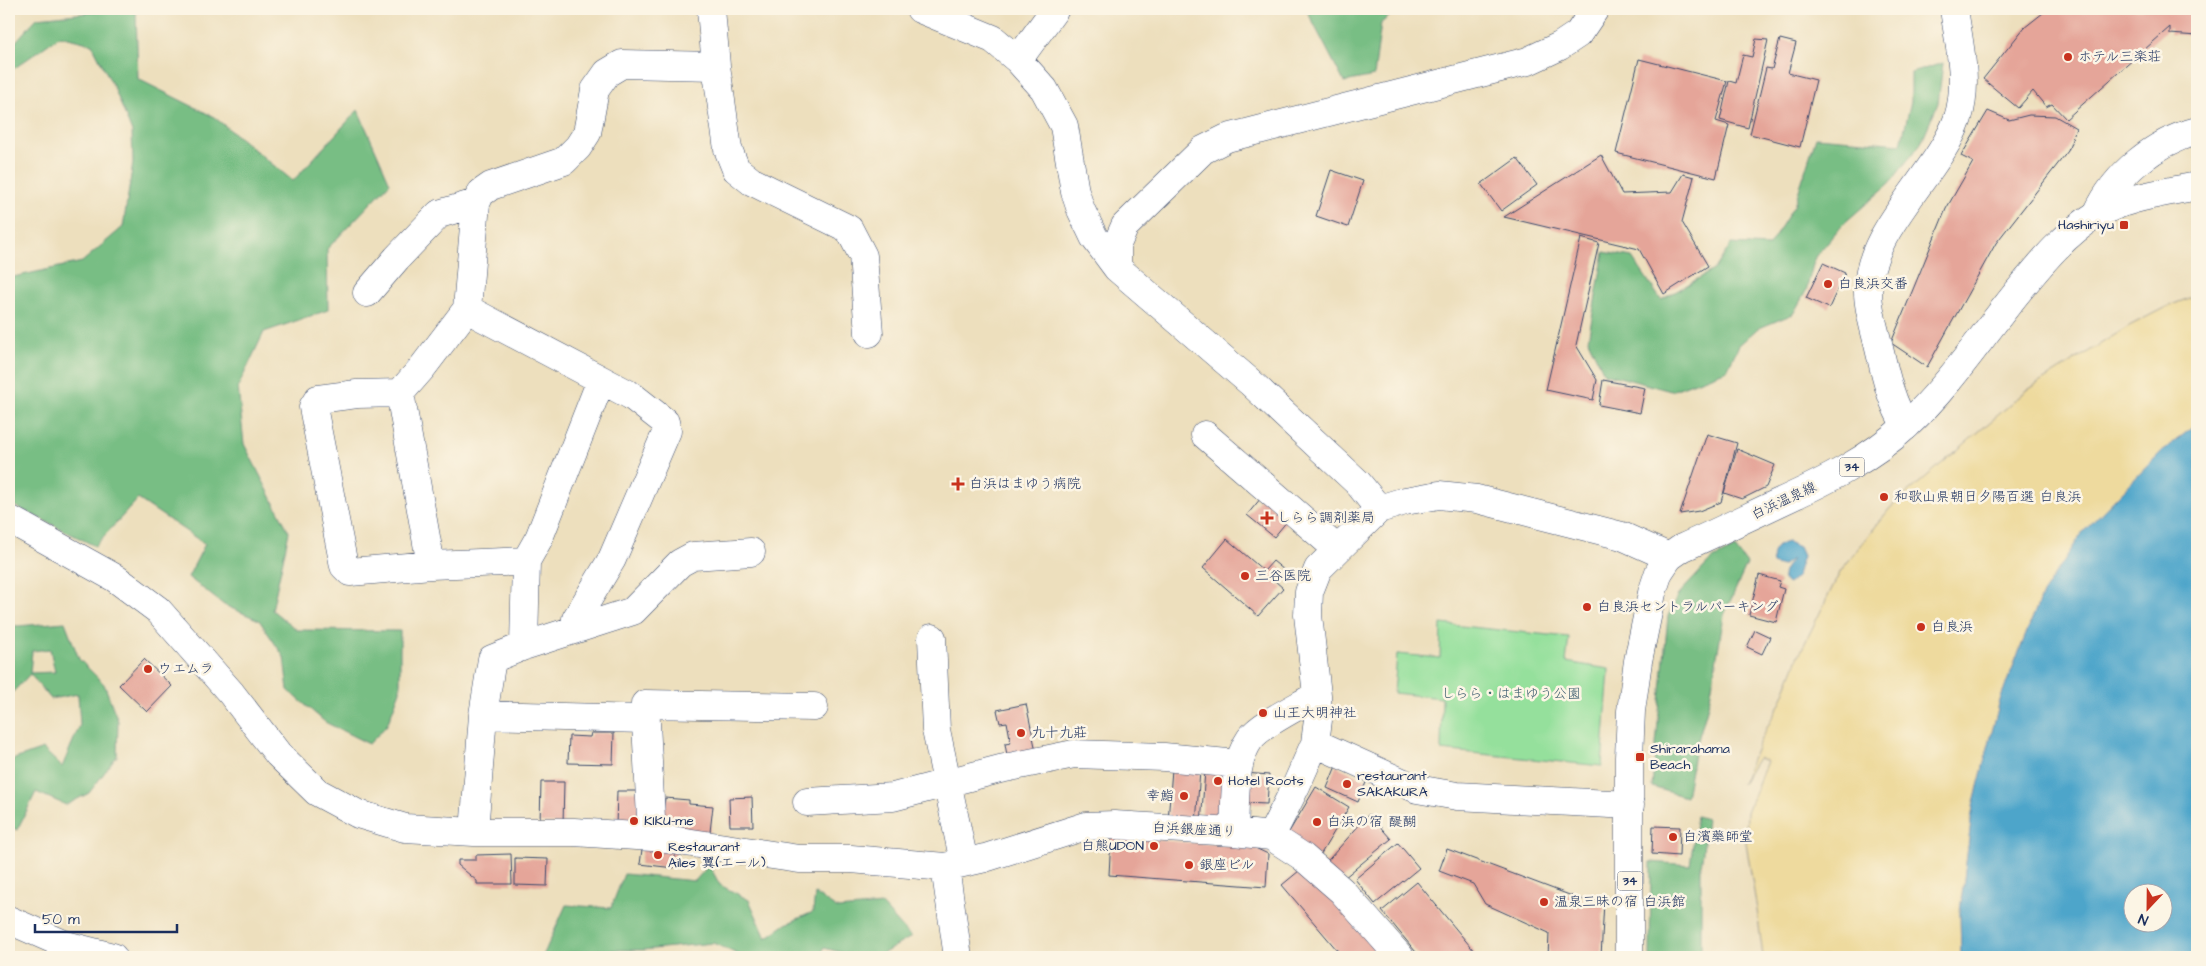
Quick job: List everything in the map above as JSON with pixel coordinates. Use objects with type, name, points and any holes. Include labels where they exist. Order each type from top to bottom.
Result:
[{"type":"street","points":[[711,9],[716,66],[728,149],[736,169],[751,181],[848,229],[863,256],[870,333]]},
{"type":"street","points":[[920,9],[993,40],[1018,60],[1044,90],[1064,126],[1075,192],[1081,210],[1094,237],[1116,268],[1250,382],[1358,483],[1379,508]]},
{"type":"street","points":[[1018,60],[1055,9]]},
{"type":"street","points":[[1116,268],[1117,244],[1124,226],[1203,150],[1227,138],[1528,61],[1560,46],[1578,34],[1595,9]]},
{"type":"street","points":[[1906,426],[1897,411],[1890,393],[1874,326],[1868,291],[1875,254],[1898,214],[1943,147],[1958,119],[1964,93],[1954,9]]},
{"type":"street","points":[[526,561],[431,565],[350,572],[344,566],[313,407],[318,399],[357,394],[400,393],[422,368],[467,309],[476,203],[480,193],[491,186],[564,160],[578,147],[587,133],[594,90],[607,73],[622,64],[716,66]]},
{"type":"street","points":[[2097,214],[2110,190],[2132,167],[2171,140],[2197,131]]},
{"type":"street","name":"白浜温泉線","points":[[1629,957],[1629,757],[1631,711],[1638,661],[1652,593],[1659,572],[1669,557],[1682,548],[1833,478],[1864,460],[1906,426],[1934,399],[2034,271],[2067,236],[2097,214],[2127,202],[2197,186]]},
{"type":"street","points":[[367,293],[439,214],[476,203]]},
{"type":"street","points":[[1081,210],[1104,222],[1124,226]]},
{"type":"street","points":[[467,309],[632,396],[665,422],[667,431],[612,559],[576,619],[574,630]]},
{"type":"street","points":[[524,646],[526,561],[539,538],[601,380]]},
{"type":"street","points":[[400,393],[431,565]]},
{"type":"street","points":[[1205,435],[1337,549]]},
{"type":"street","points":[[1271,836],[1315,743],[1318,720],[1318,695],[1308,615],[1309,592],[1318,569],[1379,508],[1439,495],[1477,499],[1622,536],[1669,557]]},
{"type":"street","name":"白浜銀座通り","points":[[9,519],[115,578],[158,610],[231,693],[278,754],[317,792],[358,814],[405,828],[474,832],[574,832],[652,837],[799,859],[955,864],[985,858],[1086,826],[1114,825],[1271,836],[1303,857],[1342,891],[1400,957]]},
{"type":"street","points":[[474,832],[483,715],[492,659],[524,646],[633,611],[680,563],[693,556],[751,552]]},
{"type":"street","points":[[932,638],[936,730],[946,783],[955,864],[958,957]]},
{"type":"street","points":[[1234,832],[1238,764],[1251,738],[1270,722],[1318,695]]},
{"type":"street","points":[[652,837],[645,719],[646,704],[814,707]]},
{"type":"street","points":[[483,715],[645,719]]},
{"type":"street","points":[[1315,743],[1417,789],[1457,796],[1630,805]]},
{"type":"street","points":[[807,802],[893,797],[1074,754],[1164,757],[1238,764]]},
{"type":"street","points":[[9,920],[66,945],[113,957]]},
{"type":"green space","points":[[97,9],[138,9],[136,12],[138,79],[214,117],[293,181],[358,110],[390,183],[327,249],[328,310],[264,332],[238,387],[244,444],[289,532],[272,610],[297,630],[400,631],[400,691],[387,725],[369,744],[325,722],[288,690],[284,657],[259,620],[224,605],[188,577],[205,544],[138,499],[95,546],[9,503],[9,278],[82,262],[123,227],[133,163],[132,132],[115,90],[92,44],[60,36],[9,72],[9,49],[37,18],[96,12]]},
{"type":"green space","points":[[1306,9],[1399,9],[1381,23],[1374,76],[1344,82]]},
{"type":"green space","points":[[1943,63],[1938,103],[1921,143],[1890,183],[1842,225],[1815,257],[1806,291],[1793,314],[1757,329],[1739,345],[1727,370],[1671,391],[1604,373],[1588,340],[1604,252],[1632,257],[1661,300],[1715,269],[1731,244],[1769,246],[1794,206],[1816,137],[1901,144],[1911,101],[1911,73]]},
{"type":"green space","points":[[1735,548],[1747,564],[1724,615],[1710,698],[1694,754],[1686,797],[1652,787],[1668,616],[1678,595],[1711,560]]},
{"type":"green space","points":[[65,622],[79,659],[104,684],[118,721],[117,756],[89,793],[66,805],[36,792],[17,830],[9,826],[9,761],[43,749],[62,767],[80,725],[78,694],[51,699],[30,674],[11,694],[12,706],[9,708],[9,625]],"holes":[[[50,649],[55,672],[30,673],[32,651]]]},
{"type":"green space","name":"しらら・はまゆう公園","points":[[1441,624],[1569,637],[1566,662],[1609,669],[1602,766],[1441,750],[1442,698],[1394,693],[1397,654],[1440,658]]},
{"type":"green space","points":[[1697,816],[1707,819],[1701,867],[1701,957],[1650,957],[1651,862],[1690,865]]},
{"type":"green space","points":[[709,865],[720,885],[749,900],[766,938],[786,924],[813,912],[815,894],[838,909],[882,905],[911,937],[877,957],[860,957],[824,948],[820,957],[744,957],[713,943],[643,950],[597,950],[543,956],[566,905],[611,908],[624,874],[695,881]]},
{"type":"sand","name":"白良浜","points":[[2197,295],[2197,424],[2160,453],[2042,594],[2001,697],[1973,806],[1960,912],[1961,957],[1763,957],[1746,843],[1747,812],[1767,761],[1758,758],[1742,784],[1759,743],[1780,703],[1799,655],[1840,572],[1890,508],[2026,391],[2129,326],[2166,307]]},
{"type":"water","points":[[2197,424],[2197,957],[1961,957],[1960,912],[1973,806],[2001,697],[2042,594],[2083,532],[2160,453]]},
{"type":"water","points":[[1787,542],[1799,547],[1803,556],[1796,578],[1789,584],[1785,581],[1783,575],[1792,559],[1779,566],[1773,564],[1772,560],[1773,553],[1777,547]]},
{"type":"building","name":"ホテル三楽荘","points":[[2048,9],[2197,9],[2197,36],[2170,34],[2170,27],[2066,119],[2052,104],[2046,107],[2033,91],[2018,108],[1983,79],[2024,28]]},
{"type":"building","points":[[1756,39],[1768,40],[1748,128],[1720,120],[1729,81],[1736,83],[1743,55],[1752,57]]},
{"type":"building","points":[[1780,39],[1796,43],[1788,73],[1816,80],[1800,147],[1750,134],[1766,68],[1772,69]]},
{"type":"building","points":[[1639,59],[1727,81],[1716,121],[1729,125],[1716,178],[1616,153]]},
{"type":"building","points":[[1988,111],[2009,120],[2029,115],[2055,116],[2076,128],[2068,151],[1996,243],[1927,367],[1891,343],[1946,209],[1973,162],[1961,156]]},
{"type":"building","points":[[1601,155],[1622,194],[1672,192],[1683,174],[1694,177],[1682,222],[1708,266],[1664,294],[1639,249],[1504,217]]},
{"type":"building","points":[[1517,158],[1537,185],[1501,211],[1481,184]]},
{"type":"building","points":[[1331,170],[1363,181],[1348,227],[1316,216]]},
{"type":"building","points":[[1581,238],[1599,243],[1576,345],[1597,380],[1593,400],[1546,390]]},
{"type":"building","points":[[1823,263],[1845,273],[1829,308],[1806,298]]},
{"type":"building","points":[[1603,380],[1645,388],[1640,413],[1599,405]]},
{"type":"building","points":[[1707,434],[1737,443],[1721,502],[1699,511],[1680,514]]},
{"type":"building","points":[[1737,449],[1775,465],[1766,487],[1742,499],[1724,493]]},
{"type":"building","name":"しらら調剤薬局","points":[[1261,498],[1288,520],[1274,537],[1247,515]]},
{"type":"building","name":"三谷医院","points":[[1227,539],[1264,571],[1273,561],[1284,570],[1275,581],[1283,588],[1258,616],[1203,568]]},
{"type":"building","points":[[1759,575],[1780,581],[1778,587],[1784,589],[1776,622],[1749,615]]},
{"type":"building","points":[[1755,630],[1770,637],[1762,654],[1747,647]]},
{"type":"building","points":[[144,659],[172,686],[147,712],[119,685]]},
{"type":"building","name":"九十九莊","points":[[1026,704],[1037,756],[1008,761],[1005,744],[1011,743],[1007,722],[1000,723],[997,710]]},
{"type":"building","points":[[591,733],[614,733],[613,764],[568,763],[569,736],[590,737]]},
{"type":"building","name":"restaurant SAKAKURA","points":[[1336,766],[1367,780],[1358,802],[1327,788]]},
{"type":"building","name":"幸鮨","points":[[1172,769],[1200,771],[1196,823],[1168,821]]},
{"type":"building","points":[[1205,771],[1232,773],[1228,826],[1201,824]]},
{"type":"building","points":[[1245,773],[1269,775],[1267,804],[1243,803]]},
{"type":"building","points":[[541,782],[564,782],[563,824],[540,823]]},
{"type":"building","name":"白浜の宿 醍醐","points":[[1316,787],[1349,807],[1319,857],[1286,837]]},
{"type":"building","points":[[617,791],[642,791],[641,827],[616,827]]},
{"type":"building","points":[[752,797],[753,826],[730,826],[729,798]]},
{"type":"building","points":[[665,798],[689,800],[689,804],[713,806],[710,832],[685,830],[685,827],[662,825]]},
{"type":"building","points":[[1369,814],[1391,839],[1338,883],[1323,866]]},
{"type":"building","points":[[1653,826],[1680,827],[1679,856],[1652,854]]},
{"type":"building","name":"銀座ビル","points":[[1111,837],[1253,847],[1268,854],[1266,887],[1109,875]]},
{"type":"building","name":"Restaurant Ailes 翼(エール)","points":[[643,842],[676,846],[674,868],[640,864]]},
{"type":"building","points":[[1398,843],[1419,868],[1375,904],[1355,879]]},
{"type":"building","name":"温泉三昧の宿 白浜館","points":[[1447,849],[1580,899],[1604,901],[1601,957],[1548,957],[1549,933],[1485,904],[1473,884],[1439,871]]},
{"type":"building","points":[[511,854],[512,884],[477,884],[477,881],[458,865],[458,860],[476,860],[476,855]]},
{"type":"building","points":[[515,858],[548,859],[547,886],[515,885]]},
{"type":"building","points":[[1305,866],[1387,957],[1343,957],[1282,885]]},
{"type":"building","points":[[1417,882],[1475,952],[1469,957],[1420,957],[1382,911]]},
{"type":"place","name":"ホテル三楽荘","points":[[2068,57]]},
{"type":"place","name":"Hashiriyu","points":[[2124,225]]},
{"type":"place","name":"白良浜交番","points":[[1828,284]]},
{"type":"place","name":"白浜はまゆう病院","points":[[958,484]]},
{"type":"place","name":"和歌山県朝日夕陽百選 白良浜","points":[[1884,497]]},
{"type":"place","name":"しらら調剤薬局","points":[[1267,518]]},
{"type":"place","name":"三谷医院","points":[[1245,576]]},
{"type":"place","name":"白良浜セントラルパーキング","points":[[1587,607]]},
{"type":"place","name":"白良浜","points":[[1921,627]]},
{"type":"place","name":"ウエムラ","points":[[148,669]]},
{"type":"place","name":"山王大明神社","points":[[1263,713]]},
{"type":"place","name":"九十九莊","points":[[1021,733]]},
{"type":"place","name":"Shirarahama Beach","points":[[1640,757]]},
{"type":"place","name":"Hotel Roots","points":[[1218,781]]},
{"type":"place","name":"restaurant SAKAKURA","points":[[1347,784]]},
{"type":"place","name":"幸鮨","points":[[1184,796]]},
{"type":"place","name":"KIKU-me","points":[[634,821]]},
{"type":"place","name":"白浜の宿 醍醐","points":[[1317,822]]},
{"type":"place","name":"白濱藥師堂","points":[[1673,837]]},
{"type":"place","name":"白熊UDON","points":[[1154,846]]},
{"type":"place","name":"Restaurant Ailes 翼(エール)","points":[[658,855]]},
{"type":"place","name":"銀座ビル","points":[[1189,865]]},
{"type":"place","name":"温泉三昧の宿 白浜館","points":[[1544,902]]}]
